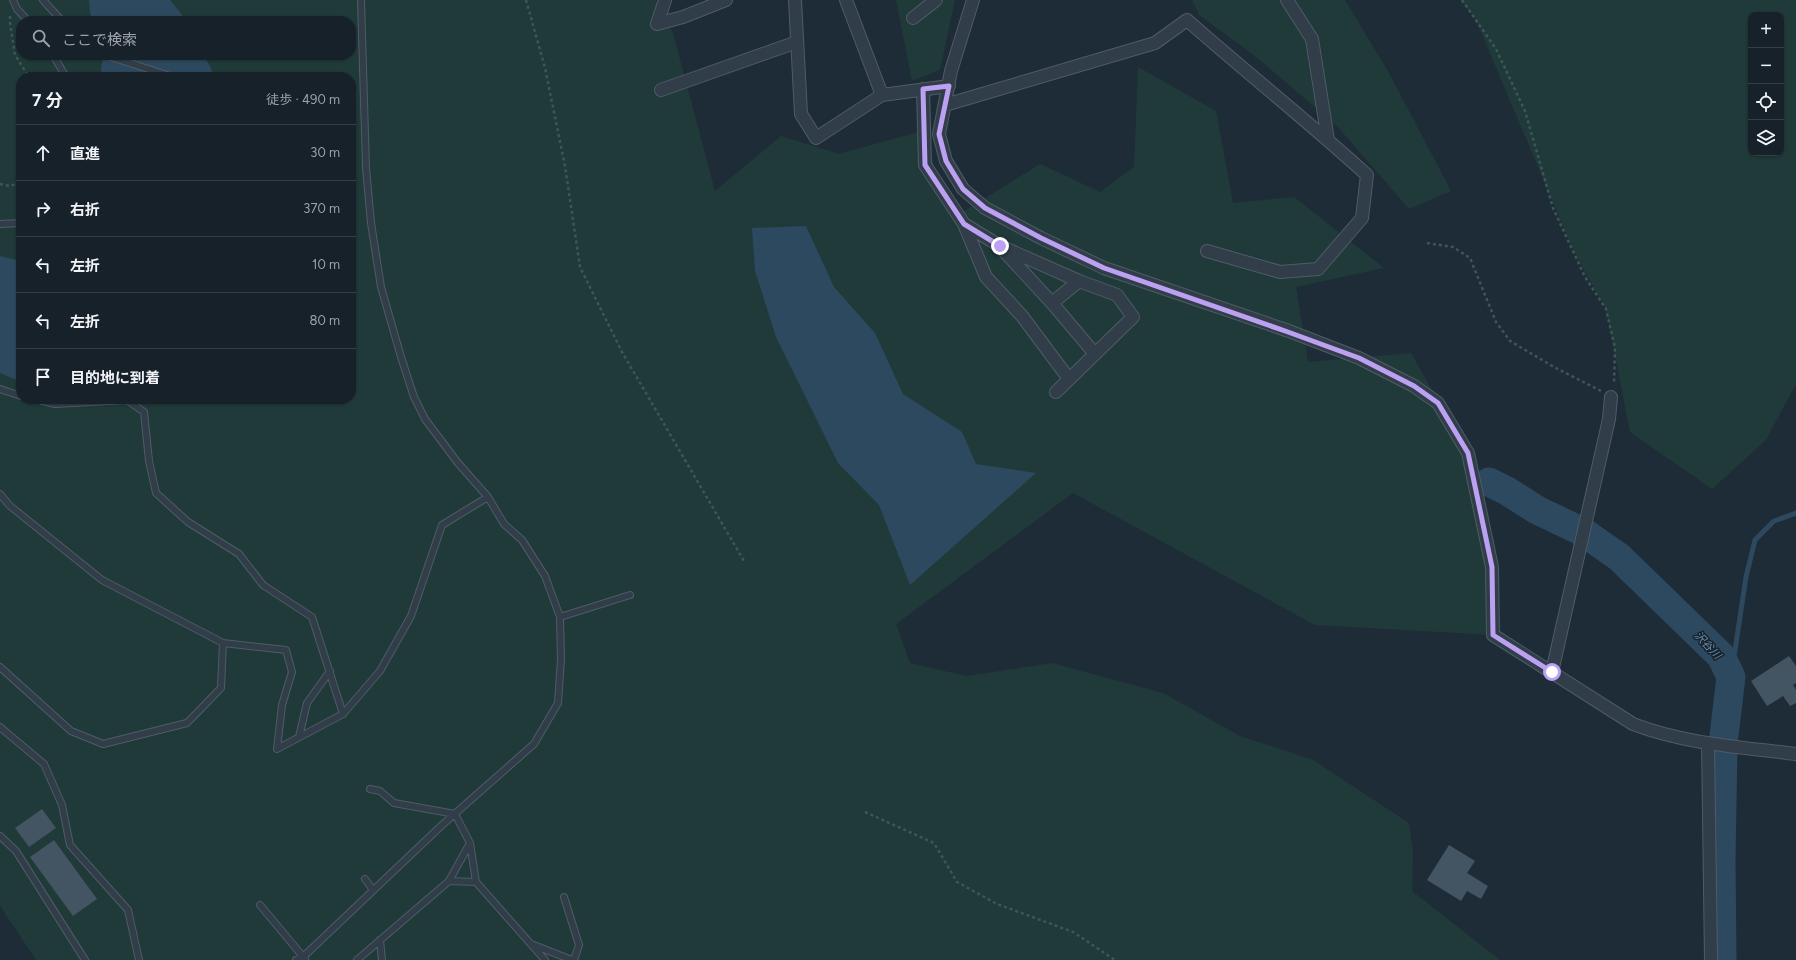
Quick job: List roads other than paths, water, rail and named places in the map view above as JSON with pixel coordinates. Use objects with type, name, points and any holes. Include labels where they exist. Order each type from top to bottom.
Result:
[{"type":"street","points":[[665,0],[657,24],[683,17],[726,0]]},
{"type":"street","points":[[795,0],[800,114],[816,138],[882,95],[949,86]]},
{"type":"street","points":[[846,0],[882,95]]},
{"type":"street","points":[[913,18],[936,0]]},
{"type":"street","points":[[973,0],[951,71],[939,134],[946,161],[963,189],[985,208],[1041,238],[1104,268],[1274,326],[1359,358],[1414,386],[1438,403],[1468,453],[1492,567],[1493,635],[1633,724],[1656,732],[1708,743],[1796,754]]},
{"type":"street","points":[[1287,0],[1312,39],[1328,140]]},
{"type":"street","points":[[945,105],[1155,43],[1187,20],[1367,175],[1362,218],[1318,269],[1280,272],[1208,251]]},
{"type":"street","points":[[661,90],[797,42]]},
{"type":"street","points":[[923,89],[925,165],[964,224],[986,277],[1022,316],[1069,379]]},
{"type":"street","points":[[964,224],[1000,246],[1079,281],[1118,295],[1133,317],[1056,392]]},
{"type":"street","points":[[1000,246],[1052,303],[1095,354]]},
{"type":"street","points":[[1052,303],[1079,281]]},
{"type":"street","points":[[1552,672],[1609,418],[1611,397]]},
{"type":"street","points":[[1708,743],[1711,960]]},
{"type":"lane","points":[[13,0],[17,9],[23,16]]},
{"type":"lane","points":[[42,0],[57,16]]},
{"type":"lane","points":[[296,960],[304,958],[455,814],[534,744],[558,703],[561,659],[560,617],[545,576],[522,540],[504,524],[488,497],[458,463],[425,419],[414,397],[381,286],[371,223],[366,168],[362,0]]},
{"type":"lane","points":[[56,60],[63,72]]},
{"type":"lane","points":[[120,60],[158,72]]},
{"type":"lane","points":[[0,224],[16,223]]},
{"type":"lane","points":[[0,389],[16,394]]},
{"type":"lane","points":[[133,404],[144,412],[149,461],[156,493],[188,522],[239,554],[263,585],[312,617],[343,714]]},
{"type":"lane","points":[[0,494],[10,506],[102,580],[223,643],[286,650],[292,672],[282,705],[277,749],[343,714],[380,671],[411,616],[442,524],[488,497]]},
{"type":"lane","points":[[560,617],[630,595]]},
{"type":"lane","points":[[0,667],[71,731],[103,744],[187,723],[221,688],[223,643]]},
{"type":"lane","points":[[299,737],[307,703],[330,672]]},
{"type":"lane","points":[[0,727],[44,764],[62,805],[70,845],[128,910],[139,960]]},
{"type":"lane","points":[[370,789],[380,791],[394,803],[455,814]]},
{"type":"lane","points":[[455,814],[470,843],[476,882],[528,943],[545,960]]},
{"type":"lane","points":[[0,836],[16,851],[85,960]]},
{"type":"lane","points":[[357,960],[450,881],[470,843]]},
{"type":"lane","points":[[365,879],[374,890]]},
{"type":"lane","points":[[450,881],[476,882]]},
{"type":"lane","points":[[528,943],[573,960],[579,945],[564,897]]},
{"type":"lane","points":[[260,905],[304,958]]},
{"type":"lane","points":[[380,940],[382,960]]},
{"type":"water","points":[[89,0],[170,0],[183,16],[92,16]]},
{"type":"water","points":[[102,60],[206,60],[212,72],[102,72]]},
{"type":"water","points":[[806,226],[834,287],[875,333],[903,394],[962,432],[976,464],[1036,473],[910,585],[879,505],[838,463],[776,337],[755,271],[752,228]]},
{"type":"water","points":[[0,256],[16,260],[16,380],[0,373]]},
{"type":"waterway","name":"沢谷川","points":[[1489,482],[1507,491],[1537,510],[1583,532],[1619,557],[1721,656],[1731,677],[1723,744],[1721,861],[1722,960]]},
{"type":"waterway","points":[[1731,677],[1746,577],[1755,540],[1774,521],[1796,513]]}]
